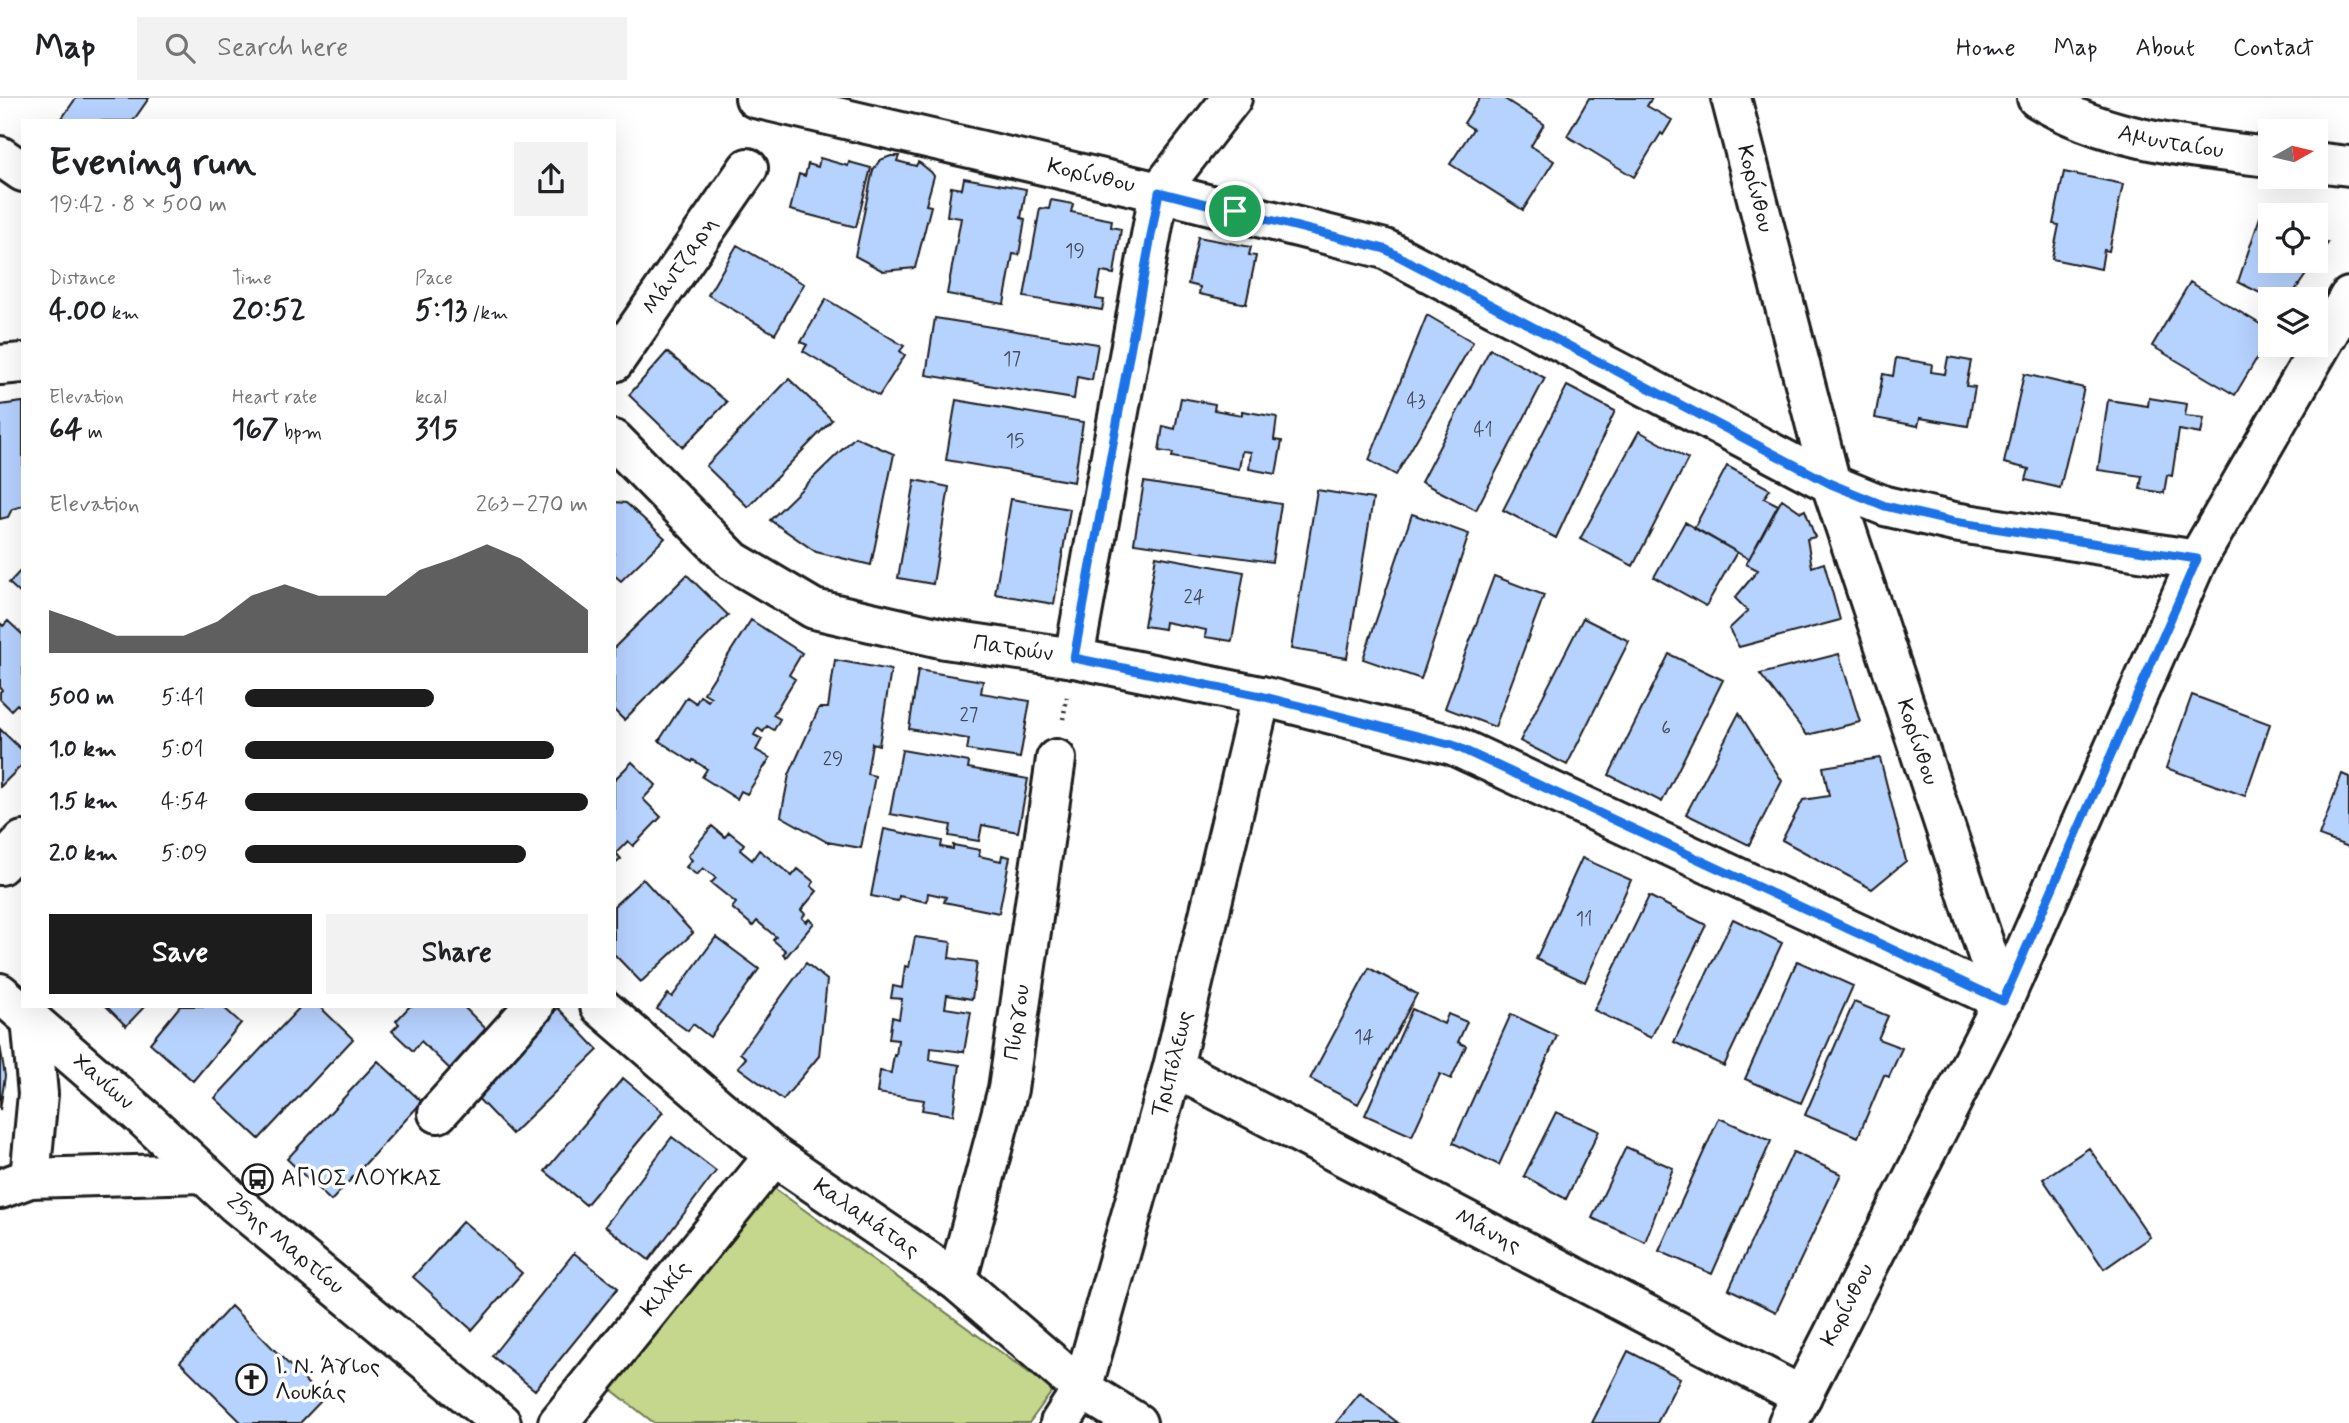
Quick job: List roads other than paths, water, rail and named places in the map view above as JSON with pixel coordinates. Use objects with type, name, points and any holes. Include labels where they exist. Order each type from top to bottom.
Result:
[{"type":"street","name":"Κορίνθου","points":[[755,98],[1159,192],[1385,249],[1831,484],[1885,506],[1954,522],[2197,559]]},
{"type":"street","points":[[1074,658],[1159,192],[1232,98]]},
{"type":"street","name":"Κορίνθου","points":[[1731,98],[1831,484],[2003,1001]]},
{"type":"street","name":"Αμυνταίου","points":[[2037,98],[2114,133],[2213,151],[2258,156]]},
{"type":"street","points":[[0,156],[21,171]]},
{"type":"street","points":[[2328,164],[2349,166]]},
{"type":"street","name":"Μάντζαρη","points":[[616,359],[748,168]]},
{"type":"street","name":"Κορίνθου","points":[[1795,1409],[2003,1001],[2197,559],[2349,297]]},
{"type":"street","points":[[0,365],[21,363]]},
{"type":"street","name":"Πατρών","points":[[616,442],[733,561],[814,609],[945,639],[1074,658],[1261,696],[1453,745],[2003,1001]]},
{"type":"street","name":"Τριπόλεως","points":[[1060,1423],[1083,1389],[1172,1067],[1261,696]]},
{"type":"street","name":"Πύργου","points":[[957,1281],[1009,1089],[1056,759]]},
{"type":"street","points":[[0,865],[21,843]]},
{"type":"street","name":"Χανίων","points":[[0,993],[21,1004]]},
{"type":"street","points":[[438,1113],[532,1008]]},
{"type":"street","name":"Καλαμάτας","points":[[602,1008],[774,1156],[957,1281],[1083,1389],[1137,1423]]},
{"type":"street","points":[[37,1013],[38,1094],[15,1184],[203,1173]]},
{"type":"street","name":"Χανίων","points":[[37,1013],[203,1173]]},
{"type":"street","name":"Μάνης","points":[[1172,1067],[1795,1409]]},
{"type":"street","name":"Κιλκίς","points":[[558,1423],[774,1156]]},
{"type":"street","name":"25ης Μαρτίου","points":[[203,1173],[235,1203],[501,1423]]},
{"type":"place","name":"ΑΓΙΟΣ ΛΟΥΚΑΣ","points":[[258,1179]]},
{"type":"place","name":"Ι. Ν. Άγιος Λουκάς","points":[[252,1380]]}]
